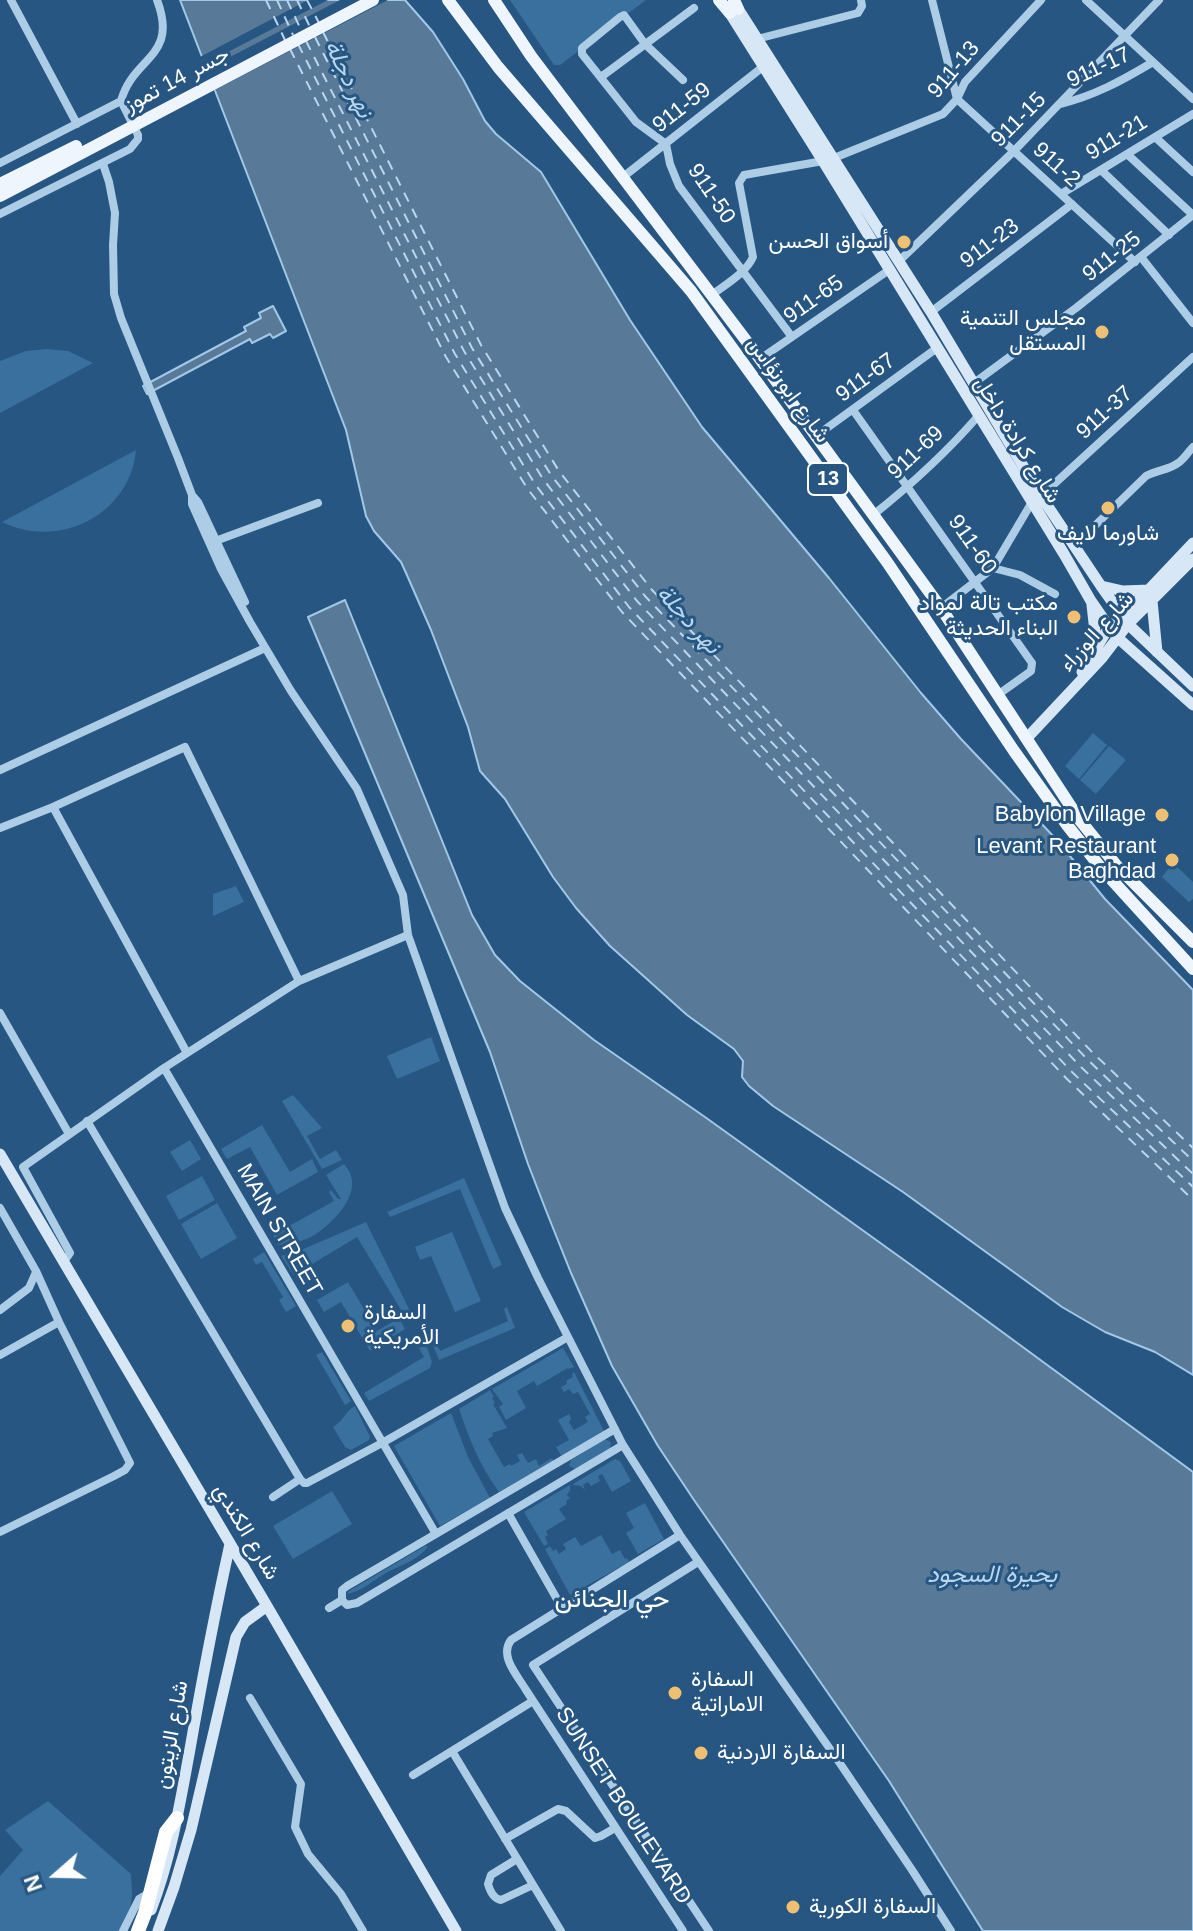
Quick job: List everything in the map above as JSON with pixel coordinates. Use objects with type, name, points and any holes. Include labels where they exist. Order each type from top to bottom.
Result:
[{"type":"highway","points":[[141,1931],[156,1884],[166,1832],[177,1818]]},
{"type":"main road","name":"جسر 14 تموز","points":[[0,184],[355,0]]},
{"type":"main road","name":"جسر 14 تموز","points":[[0,196],[373,0]]},
{"type":"main road","name":"شارع ابو نؤاس","points":[[448,0],[498,67],[691,291],[887,562],[1067,825],[1193,969]]},
{"type":"main road","points":[[462,0],[463,13],[498,67]]},
{"type":"main road","name":"شارع ابو نؤاس","points":[[493,0],[531,56],[760,359],[941,608],[1098,843],[1133,883],[1193,942]]},
{"type":"main road","points":[[720,0],[733,6]]},
{"type":"main road","name":"شارع كرادة داخل","points":[[733,6],[757,39],[889,270],[979,415],[1125,620],[1193,686]]},
{"type":"main road","name":"شارع كرادة داخل","points":[[733,6],[764,66],[899,261],[974,383],[1091,601],[1118,638],[1193,705]]},
{"type":"main road","name":"شارع الوزراء","points":[[1151,595],[1193,543]]},
{"type":"main road","name":"شارع الوزراء","points":[[1098,655],[1109,627],[1125,620],[1193,559]]},
{"type":"main road","points":[[1101,586],[1151,595],[1157,653]]},
{"type":"main road","points":[[1091,601],[1098,655],[1137,654]]},
{"type":"main road","name":"شارع الوزراء","points":[[1027,738],[1068,694],[1098,655],[1118,638],[1125,620]]},
{"type":"main road","name":"شارع الكندي","points":[[0,1154],[456,1931]]},
{"type":"main road","name":"شارع الزيتون","points":[[177,1818],[230,1544]]},
{"type":"main road","name":"شارع الزيتون","points":[[158,1931],[191,1830],[236,1637],[245,1622],[267,1606]]},
{"type":"main road","points":[[156,1884],[174,1887]]},
{"type":"street","points":[[11,0],[77,124]]},
{"type":"street","points":[[0,163],[121,101],[125,89],[152,57],[162,39],[164,26],[157,0]]},
{"type":"street","points":[[757,39],[858,13],[861,0]]},
{"type":"street","points":[[932,0],[957,99]]},
{"type":"street","name":"911-13","points":[[743,270],[753,257],[740,178],[828,160],[943,114],[957,99],[965,82],[1041,0]]},
{"type":"street","points":[[1086,0],[1193,99]]},
{"type":"street","name":"911-15","points":[[899,261],[1014,151],[1159,0]]},
{"type":"street","points":[[601,77],[694,8]]},
{"type":"street","points":[[666,144],[636,122],[582,54],[582,48],[624,15],[645,44],[683,80]]},
{"type":"street","name":"911-17","points":[[1060,104],[1082,99],[1153,62]]},
{"type":"street","name":"911-59","points":[[623,177],[764,66]]},
{"type":"street","name":"911-2","points":[[957,99],[1138,260],[1193,323]]},
{"type":"street","points":[[0,214],[130,149],[138,135],[121,101]]},
{"type":"street","name":"911-21","points":[[1061,194],[1193,114]]},
{"type":"street","points":[[1155,137],[1193,172]]},
{"type":"street","name":"911-50","points":[[666,144],[679,186],[792,337]]},
{"type":"street","points":[[1127,154],[1193,215]]},
{"type":"street","points":[[103,164],[115,213],[114,294],[192,495],[191,502],[235,596],[265,648],[357,789],[403,895],[408,935],[495,1182],[538,1278],[623,1445],[698,1562],[837,1759],[951,1931]]},
{"type":"street","points":[[1101,170],[1169,235]]},
{"type":"street","name":"911-23","points":[[931,312],[1072,204]]},
{"type":"street","name":"911-25","points":[[974,383],[1193,215]]},
{"type":"street","points":[[712,295],[743,270]]},
{"type":"street","name":"911-65","points":[[760,359],[889,270]]},
{"type":"street","name":"911-67","points":[[816,436],[937,348]]},
{"type":"street","name":"911-37","points":[[941,608],[993,568],[1036,499],[1193,357]]},
{"type":"street","name":"911-60","points":[[853,410],[1033,666],[1029,673],[999,694]]},
{"type":"street","name":"911-69","points":[[873,515],[936,462],[979,415]]},
{"type":"street","points":[[1074,546],[1146,476],[1179,462],[1193,447]]},
{"type":"street","points":[[212,542],[318,503]]},
{"type":"street","points":[[993,568],[1020,575],[1055,594]]},
{"type":"street","points":[[0,770],[265,648]]},
{"type":"street","points":[[0,828],[185,747],[299,981]]},
{"type":"street","points":[[53,807],[187,1053]]},
{"type":"street","points":[[63,1263],[70,1253],[23,1167],[164,1068],[299,981],[408,935]]},
{"type":"street","points":[[0,1013],[69,1134]]},
{"type":"street","name":"MAIN STREET","points":[[164,1068],[436,1534]]},
{"type":"street","points":[[87,1121],[304,1483],[382,1443],[568,1337]]},
{"type":"street","points":[[0,1208],[36,1271],[130,1463],[114,1476],[0,1532]]},
{"type":"street","points":[[0,1310],[29,1288],[36,1271]]},
{"type":"street","points":[[0,1355],[59,1322]]},
{"type":"street","points":[[615,1429],[347,1586],[342,1590],[342,1600],[347,1605],[357,1603],[623,1445]]},
{"type":"street","points":[[560,1461],[569,1477]]},
{"type":"street","points":[[273,1497],[300,1479]]},
{"type":"street","points":[[499,1498],[511,1501],[509,1512],[562,1608]]},
{"type":"street","points":[[436,1534],[448,1537],[447,1550]]},
{"type":"street","points":[[436,1534],[435,1543],[447,1550]]},
{"type":"street","name":"SUNSET BOULEVARD","points":[[680,1535],[511,1640],[506,1653],[533,1701],[683,1931]]},
{"type":"street","points":[[698,1562],[533,1665],[709,1931]]},
{"type":"street","points":[[329,1608],[342,1600]]},
{"type":"street","points":[[250,1698],[301,1784],[295,1827],[308,1854],[341,1894],[363,1931]]},
{"type":"street","name":"SUNSET BOULEVARD","points":[[413,1775],[533,1701]]},
{"type":"street","points":[[452,1751],[561,1931]]},
{"type":"street","points":[[505,1839],[558,1809],[566,1811],[595,1838],[615,1828]]},
{"type":"street","points":[[517,1859],[491,1875],[488,1884],[491,1891],[501,1900],[533,1885]]},
{"type":"street","points":[[123,1931],[139,1899],[156,1884]]},
{"type":"shaded area","points":[[510,0],[646,0],[560,65],[554,65]]},
{"type":"shaded area","points":[[26,351],[68,351],[93,363],[0,413],[0,361]]},
{"type":"shaded area","points":[[136,450],[131,473],[121,493],[106,509],[88,521],[68,529],[46,532],[24,530],[2,522]]},
{"type":"shaded area","points":[[1093,733],[1107,745],[1079,779],[1065,766]]},
{"type":"shaded area","points":[[1109,746],[1126,760],[1096,794],[1080,780]]},
{"type":"shaded area","points":[[1173,863],[1193,882],[1193,899],[1189,902],[1162,877]]},
{"type":"shaded area","points":[[236,886],[244,902],[213,916],[213,894]]},
{"type":"shaded area","points":[[431,1037],[440,1061],[397,1079],[387,1056]]},
{"type":"shaded area","points":[[293,1095],[322,1128],[307,1136],[320,1159],[336,1150],[342,1160],[322,1169],[282,1101]]},
{"type":"shaded area","points":[[262,1125],[290,1172],[312,1159],[318,1172],[277,1195],[250,1147],[227,1159],[221,1149]]},
{"type":"shaded area","points":[[190,1140],[201,1159],[182,1171],[170,1152]]},
{"type":"shaded area","points":[[344,1164],[352,1184],[351,1193],[342,1209],[312,1236],[278,1245],[273,1235],[334,1201],[329,1192],[331,1190],[341,1199],[326,1175]]},
{"type":"shaded area","points":[[202,1176],[215,1200],[179,1220],[166,1196]]},
{"type":"shaded area","points":[[464,1178],[502,1265],[493,1269],[460,1189],[390,1217],[387,1212]]},
{"type":"shaded area","points":[[217,1203],[237,1238],[201,1259],[181,1224]]},
{"type":"shaded area","points":[[366,1222],[410,1311],[404,1315],[357,1237],[294,1275],[281,1256]]},
{"type":"shaded area","points":[[452,1232],[481,1301],[455,1312],[431,1256],[420,1260],[415,1247]]},
{"type":"shaded area","points":[[264,1252],[296,1306],[286,1312],[279,1300],[283,1297],[262,1262],[256,1265],[253,1259]]},
{"type":"shaded area","points":[[348,1282],[377,1331],[399,1318],[405,1329],[370,1351],[341,1302],[324,1312],[317,1300]]},
{"type":"shaded area","points":[[507,1307],[515,1328],[439,1360],[426,1328],[429,1327],[440,1351],[508,1321],[504,1309]]},
{"type":"shaded area","points":[[426,1344],[432,1362],[430,1368],[369,1401],[364,1393],[424,1357],[419,1348]]},
{"type":"shaded area","points":[[563,1348],[574,1367],[537,1386],[534,1381],[517,1391],[526,1408],[506,1420],[499,1407],[503,1404],[492,1389]]},
{"type":"shaded area","points":[[322,1352],[351,1401],[345,1405],[316,1355]]},
{"type":"shaded area","points":[[574,1372],[604,1431],[562,1457],[556,1447],[569,1440],[558,1420],[569,1414],[574,1430],[588,1422],[585,1417],[590,1414],[578,1392],[573,1394],[569,1389],[564,1392],[561,1387],[567,1384]]},
{"type":"shaded area","points":[[490,1390],[494,1397],[493,1404],[507,1428],[492,1433],[493,1436],[488,1439],[504,1467],[520,1461],[517,1455],[522,1453],[528,1463],[536,1459],[539,1466],[552,1458],[554,1461],[499,1492],[476,1452],[459,1409]]},
{"type":"shaded area","points":[[355,1406],[370,1437],[351,1450],[345,1447],[333,1427]]},
{"type":"shaded area","points":[[451,1413],[468,1457],[490,1498],[440,1526],[394,1446]]},
{"type":"shaded area","points":[[605,1439],[611,1442],[610,1448],[575,1469],[569,1466],[571,1460]]},
{"type":"shaded area","points":[[615,1459],[620,1461],[631,1481],[612,1492],[602,1474],[598,1476],[600,1481],[591,1486],[588,1482],[583,1485],[585,1490],[573,1484]]},
{"type":"shaded area","points":[[570,1485],[567,1495],[570,1498],[559,1509],[566,1519],[546,1531],[548,1544],[544,1546],[524,1512]]},
{"type":"shaded area","points":[[332,1491],[352,1524],[293,1559],[273,1526]]},
{"type":"shaded area","points":[[645,1503],[664,1539],[638,1554],[626,1533],[634,1528],[626,1513]]},
{"type":"shaded area","points":[[601,1535],[612,1554],[620,1550],[629,1562],[570,1595],[545,1549],[550,1546],[559,1554],[566,1549],[563,1544],[575,1537],[581,1546]]},
{"type":"shaded area","points":[[428,1546],[414,1559],[347,1594],[349,1591]]},
{"type":"shaded area","points":[[48,1801],[131,1874],[128,1931],[0,1931],[0,1876],[23,1850],[5,1830]]},
{"type":"water","name":"نهر دجلة","points":[[180,0],[405,0],[433,32],[485,121],[541,172],[630,320],[702,427],[961,739],[1056,839],[1105,899],[1193,990],[1193,1375],[1155,1352],[1105,1332],[1062,1307],[903,1192],[773,1106],[742,1077],[743,1061],[734,1049],[687,1015],[610,946],[553,877],[505,799],[480,771],[468,727],[406,573],[366,516],[346,430]]},
{"type":"water","points":[[273,306],[286,331],[273,338],[270,334],[252,343],[250,339],[147,394],[143,386],[246,331],[244,327],[261,318],[259,313]]},
{"type":"water","name":"بحيرة السجود","points":[[345,600],[472,915],[495,955],[520,981],[594,1040],[911,1265],[1193,1472],[1193,1931],[983,1931],[889,1781],[658,1446],[612,1366],[571,1273],[528,1164],[490,1052],[308,617]]},
{"type":"pier","points":[[308,0],[328,0],[201,66],[198,58]]},
{"type":"pier","points":[[340,0],[388,0],[211,92],[203,71]]},
{"type":"ferry route","points":[[266,0],[285,40]]},
{"type":"ferry route","points":[[277,0],[293,35]]},
{"type":"ferry route","points":[[287,0],[302,32]]},
{"type":"ferry route","points":[[297,0],[310,27]]},
{"type":"ferry route","points":[[307,0],[319,23]]},
{"type":"ferry route","points":[[323,32],[481,345],[559,471],[652,590],[1093,1053],[1193,1148]]},
{"type":"ferry route","points":[[315,37],[472,348],[551,475],[645,596],[1087,1059],[1193,1161]]},
{"type":"ferry route","points":[[306,41],[464,351],[543,479],[637,601],[1080,1066],[1193,1174]]},
{"type":"ferry route","points":[[298,44],[455,354],[535,484],[629,607],[1073,1073],[1193,1187]]},
{"type":"ferry route","points":[[290,49],[446,357],[527,488],[622,612],[1067,1079],[1193,1200]]},
{"type":"place","name":"أسواق الحسن","points":[[904,242]]},
{"type":"place","name":"مجلس التنمية المستقل","points":[[1102,332]]},
{"type":"place","name":"شاورما لايف","points":[[1108,508]]},
{"type":"place","name":"مكتب تالة لمواد البناء الحديثة","points":[[1074,617]]},
{"type":"place","name":"Babylon Village","points":[[1162,815]]},
{"type":"place","name":"Levant Restaurant Baghdad","points":[[1172,860]]},
{"type":"place","name":"السفارة الأمريكية","points":[[348,1326]]},
{"type":"place","name":"السفارة الاماراتية","points":[[675,1693]]},
{"type":"place","name":"السفارة الاردنية","points":[[701,1753]]},
{"type":"place","name":"السفارة الكورية","points":[[793,1907]]},
{"type":"district","name":"حي الجنائن","points":[[612,1600]]}]
